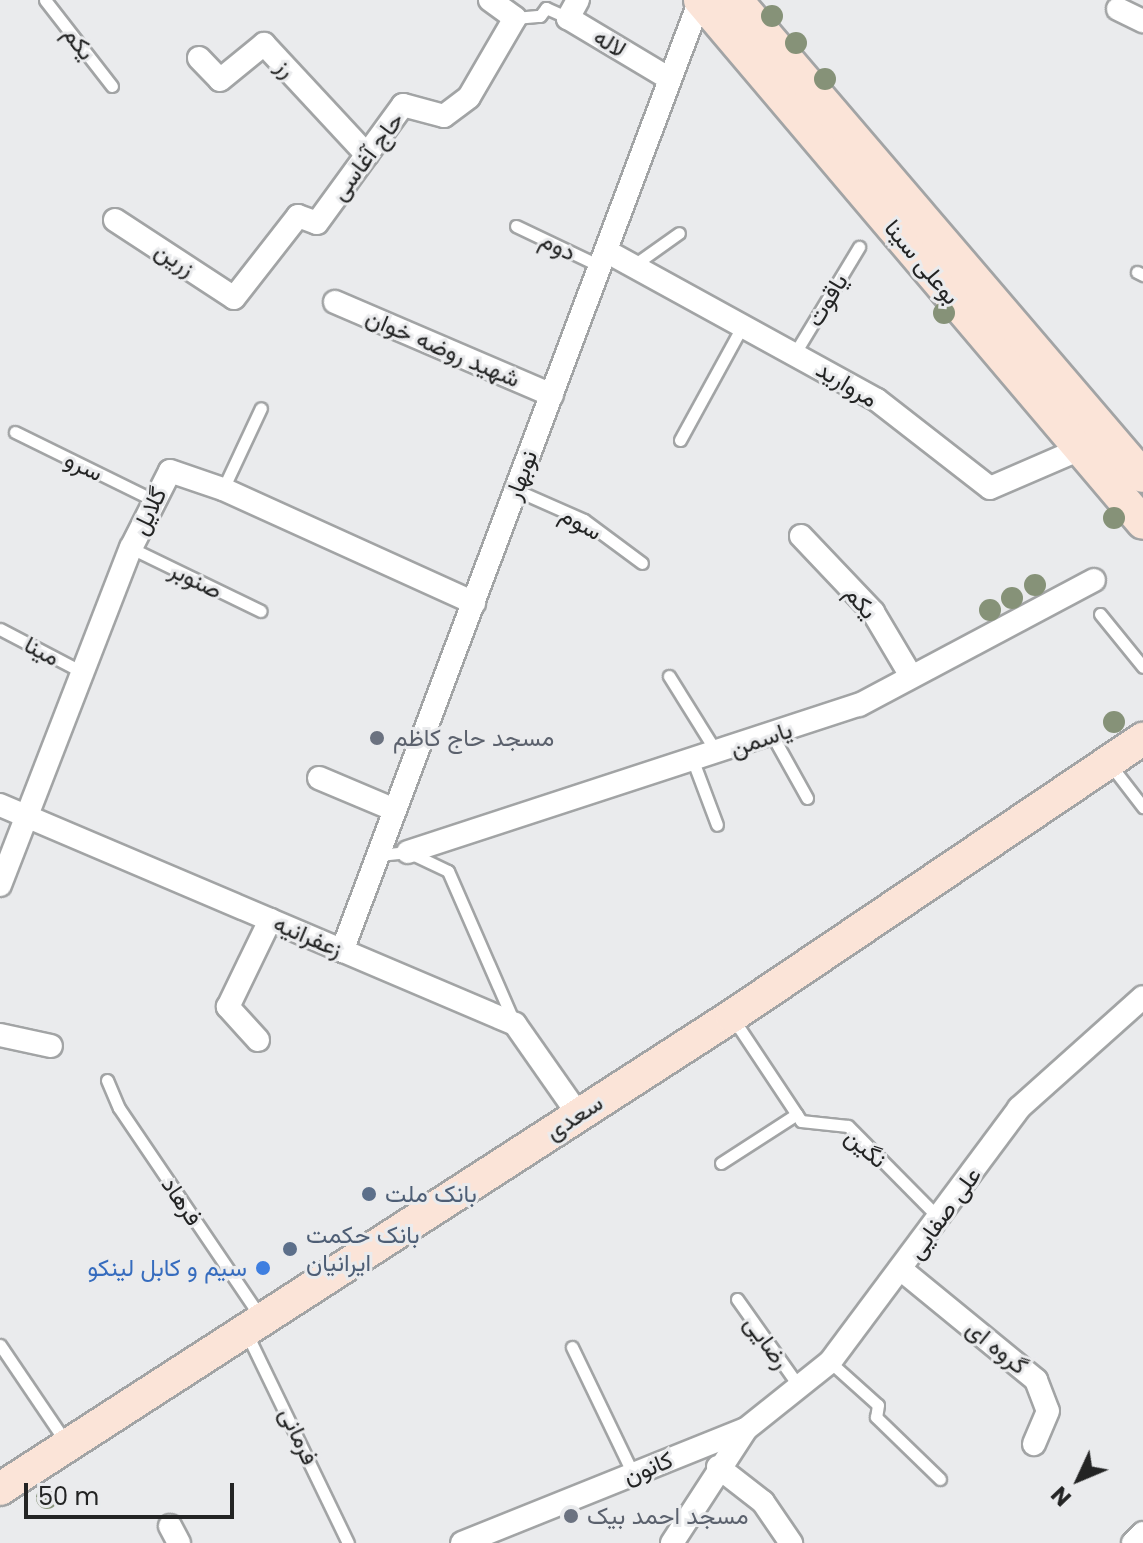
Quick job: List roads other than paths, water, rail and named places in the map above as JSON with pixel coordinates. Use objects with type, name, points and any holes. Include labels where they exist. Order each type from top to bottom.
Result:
[{"type":"main road","name":"بوعلی سینا","points":[[700,0],[1143,523]]},
{"type":"main road","name":"بوعلی سینا","points":[[736,0],[1143,476]]},
{"type":"main road","name":"سعدی","points":[[0,1489],[732,1016],[1143,739]]},
{"type":"street","points":[[490,0],[515,18]]},
{"type":"street","name":"نوبهار","points":[[342,951],[700,0]]},
{"type":"street","name":"لاله","points":[[573,9],[670,79]]},
{"type":"street","points":[[1118,9],[1143,21]]},
{"type":"street","name":"حاج آغاسی","points":[[234,298],[298,216],[317,223],[403,105],[444,116],[469,97],[515,18]]},
{"type":"street","name":"رز","points":[[199,58],[220,80],[264,44],[367,155]]},
{"type":"street","name":"زرین","points":[[115,220],[234,298]]},
{"type":"street","name":"مروارید","points":[[603,259],[634,265],[744,323],[877,400],[990,488],[1080,449]]},
{"type":"street","name":"شهید روضه خوان","points":[[335,302],[552,395]]},
{"type":"street","name":"گلایل","points":[[0,885],[131,548],[170,471],[223,489],[474,603]]},
{"type":"street","name":"یکم","points":[[801,536],[873,612],[911,676]]},
{"type":"street","name":"یاسمن","points":[[408,852],[859,705],[1094,580]]},
{"type":"street","points":[[319,778],[395,810]]},
{"type":"street","name":"زعفرانیه","points":[[0,805],[515,1024]]},
{"type":"street","points":[[258,1040],[228,1007],[270,920]]},
{"type":"street","name":"علی صفایی","points":[[746,1429],[830,1362],[903,1271],[1019,1108],[1143,997]]},
{"type":"street","points":[[515,1024],[578,1114]]},
{"type":"street","points":[[0,1035],[51,1046]]},
{"type":"street","name":"گروه ای","points":[[903,1271],[1036,1380],[1048,1411],[1034,1444]]},
{"type":"street","points":[[672,1543],[718,1467],[746,1429]]},
{"type":"street","name":"کانون","points":[[462,1543],[746,1429]]},
{"type":"street","points":[[718,1467],[763,1502],[791,1543]]},
{"type":"street","points":[[1133,1543],[1143,1533]]},
{"type":"lane","name":"یکم","points":[[45,0],[112,86]]},
{"type":"lane","points":[[515,18],[540,16],[546,8],[573,9]]},
{"type":"lane","name":"دوم","points":[[516,226],[603,259]]},
{"type":"lane","points":[[634,265],[679,233]]},
{"type":"lane","name":"یاقوت","points":[[795,353],[859,247]]},
{"type":"lane","points":[[680,440],[744,323]]},
{"type":"lane","points":[[223,489],[261,408]]},
{"type":"lane","name":"سرو","points":[[15,432],[153,500]]},
{"type":"lane","name":"سوم","points":[[516,490],[584,520],[642,563]]},
{"type":"lane","name":"صنوبر","points":[[131,548],[261,611]]},
{"type":"lane","points":[[1100,614],[1143,667]]},
{"type":"lane","name":"مینا","points":[[0,629],[84,673]]},
{"type":"lane","points":[[669,676],[718,753]]},
{"type":"lane","points":[[772,735],[807,798]]},
{"type":"lane","points":[[693,761],[717,825]]},
{"type":"lane","points":[[1108,762],[1143,807]]},
{"type":"lane","points":[[379,855],[408,852],[448,871],[515,1024]]},
{"type":"lane","points":[[721,1163],[797,1114],[732,1016]]},
{"type":"lane","name":"فرهاد","points":[[107,1080],[119,1108],[254,1325]]},
{"type":"lane","name":"نگین","points":[[797,1114],[801,1121],[848,1126],[940,1219]]},
{"type":"lane","name":"رضایی","points":[[737,1299],[798,1385]]},
{"type":"lane","name":"فرمانی","points":[[254,1325],[348,1543]]},
{"type":"lane","points":[[0,1345],[67,1445]]},
{"type":"lane","points":[[572,1347],[633,1474]]},
{"type":"lane","points":[[830,1362],[878,1405],[876,1417],[940,1479]]},
{"type":"place","name":"مسجد حاج کاظم","points":[[377,738]]},
{"type":"place","name":"بانک ملت","points":[[369,1194]]},
{"type":"place","name":"بانک حکمت ایرانیان","points":[[290,1249]]},
{"type":"place","name":"سیم و کابل لینکو","points":[[263,1268]]},
{"type":"place","name":"مسجد احمد بیک","points":[[571,1516]]}]
